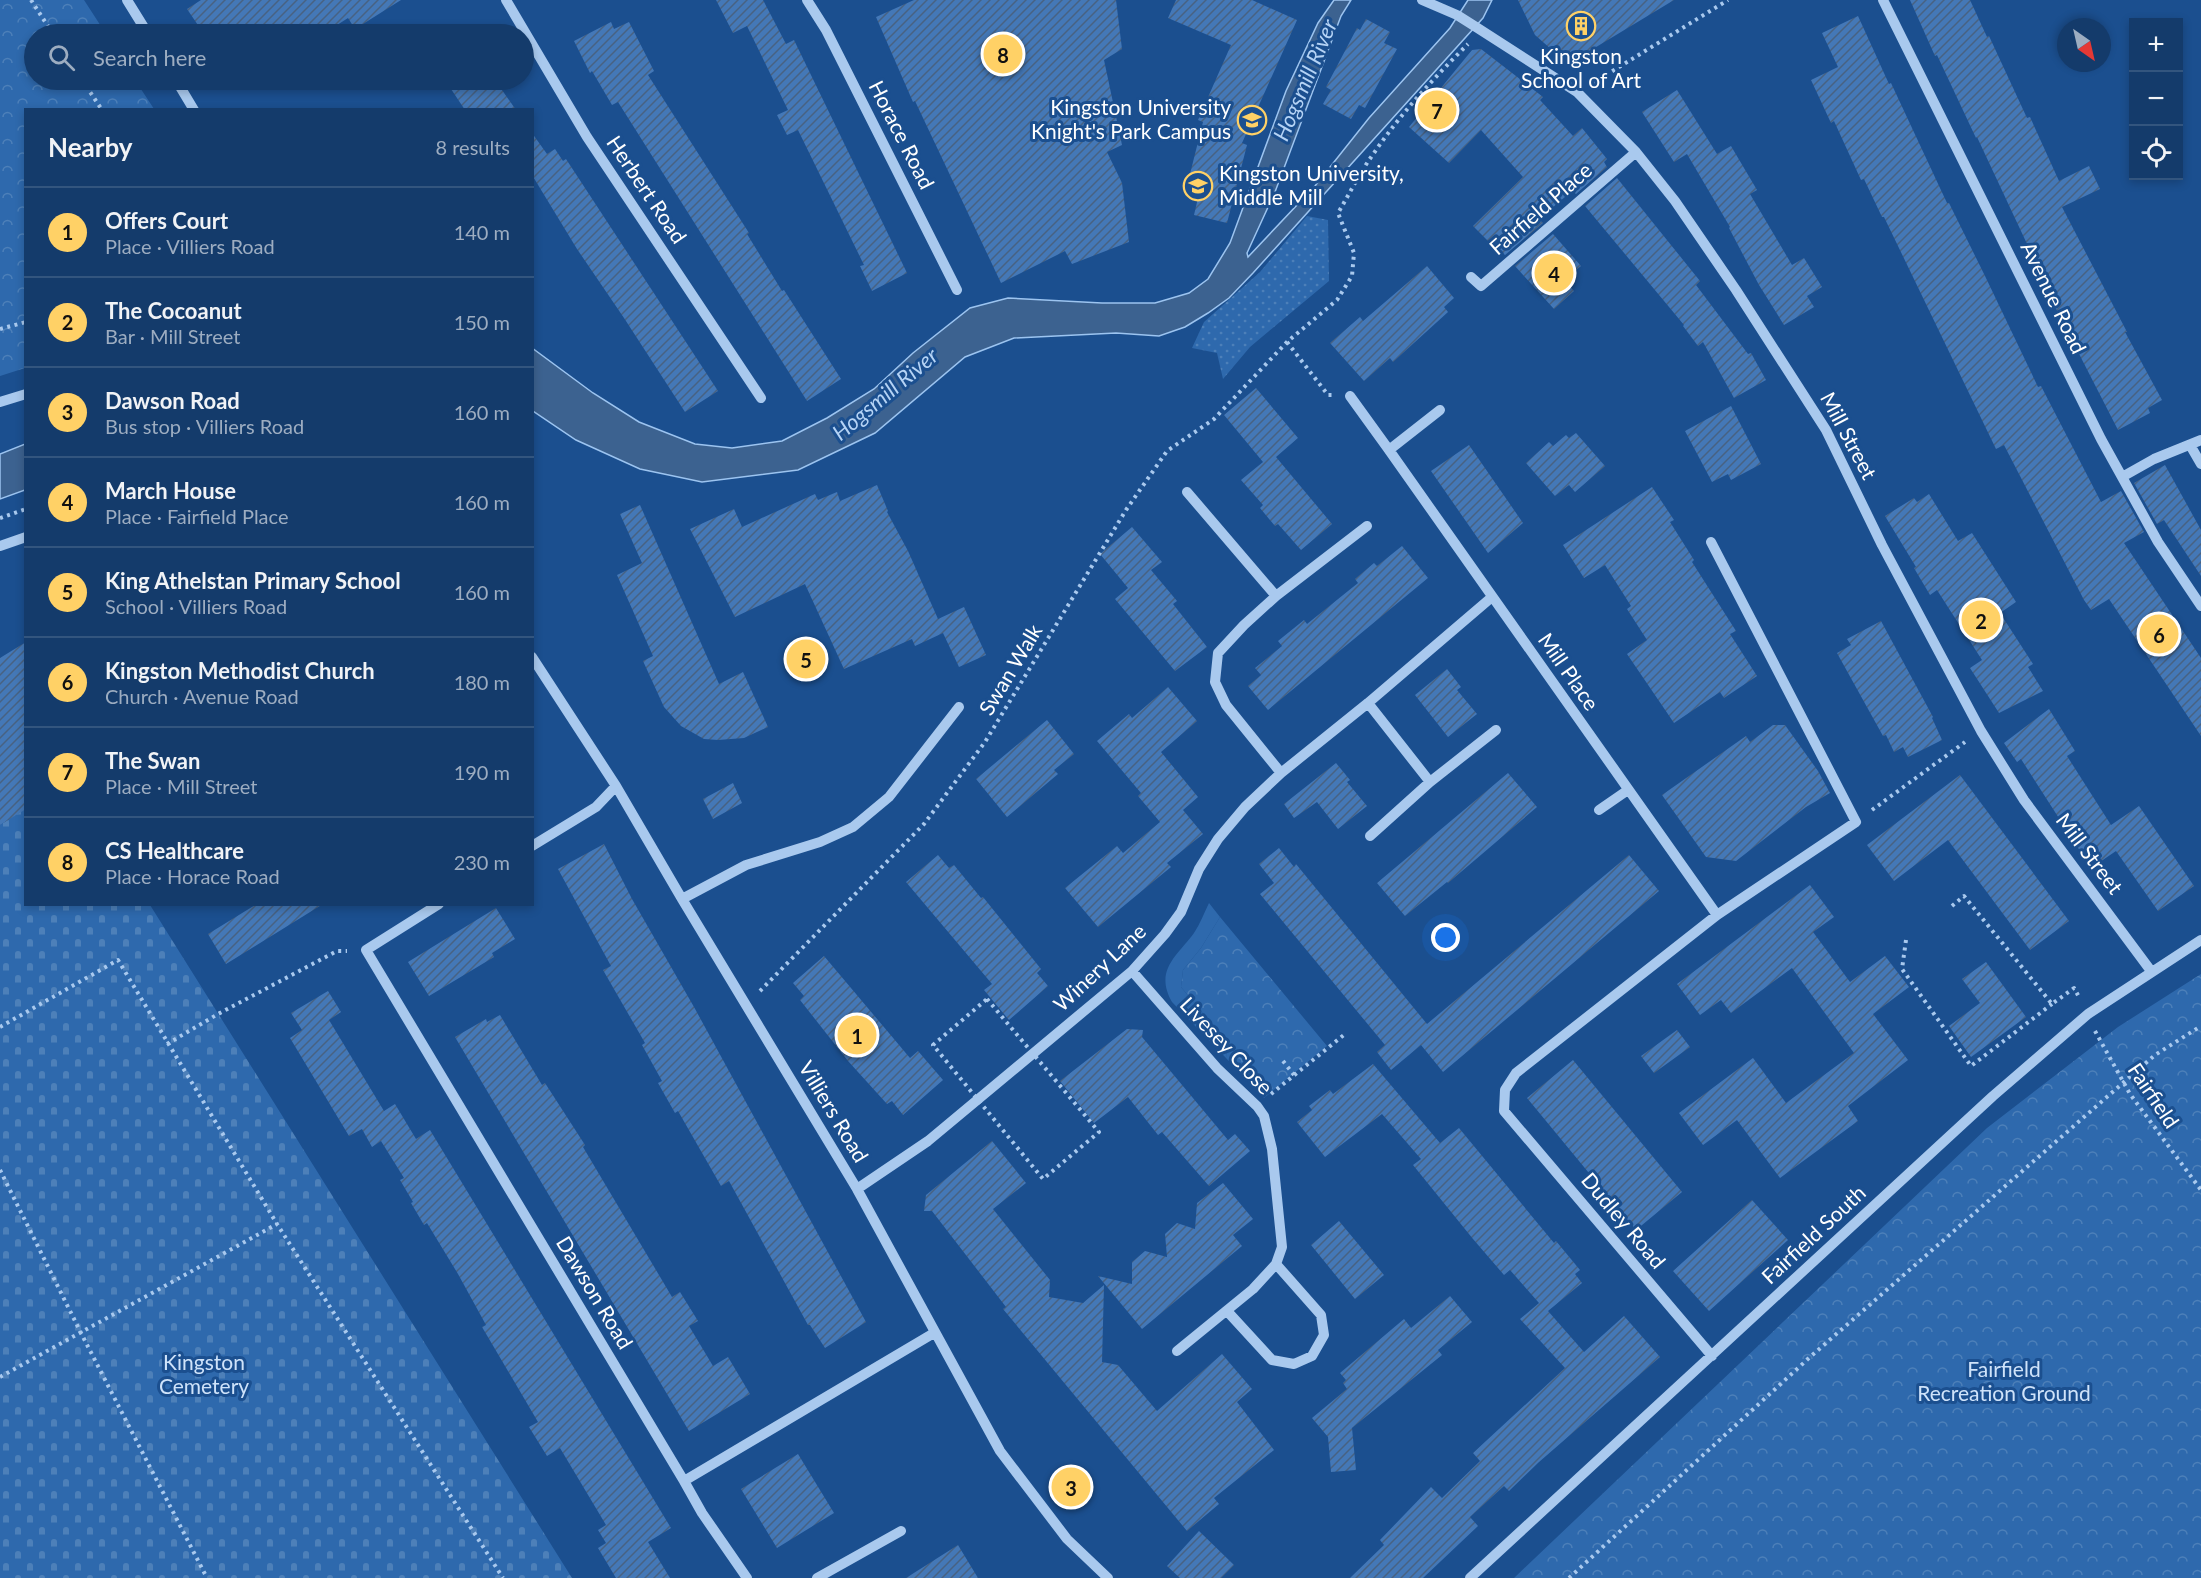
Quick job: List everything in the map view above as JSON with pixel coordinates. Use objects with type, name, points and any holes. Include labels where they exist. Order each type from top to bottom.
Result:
[{"type":"street","points":[[127,0],[142,24]]},
{"type":"street","name":"Herbert Road","points":[[506,0],[520,24]]},
{"type":"street","name":"Horace Road","points":[[807,0],[826,30],[957,290]]},
{"type":"street","name":"Mill Street","points":[[1422,0],[1457,15],[1479,28],[1577,92],[1636,152],[1675,201],[1736,290],[1826,430],[1882,545],[1980,731],[2024,800],[2151,971]]},
{"type":"street","name":"Avenue Road","points":[[1883,0],[2101,439],[2158,542],[2201,606]]},
{"type":"street","name":"Herbert Road","points":[[534,47],[588,137],[761,398]]},
{"type":"street","points":[[182,90],[193,108]]},
{"type":"street","name":"Fairfield Place","points":[[1471,277],[1481,286],[1636,152]]},
{"type":"street","points":[[0,402],[24,395]]},
{"type":"street","name":"Mill Place","points":[[1350,396],[1718,915]]},
{"type":"street","points":[[1389,450],[1440,410]]},
{"type":"street","points":[[2122,477],[2154,459],[2201,440]]},
{"type":"street","points":[[2190,445],[2201,464]]},
{"type":"street","points":[[1187,492],[1276,596]]},
{"type":"street","points":[[1281,773],[1226,705],[1215,682],[1218,653],[1276,596],[1367,526]]},
{"type":"street","points":[[0,546],[24,538]]},
{"type":"street","points":[[1711,542],[1856,822],[1718,915]]},
{"type":"street","name":"Winery Lane","points":[[857,1189],[928,1141],[1132,971],[1181,912],[1199,869],[1218,839],[1245,807],[1281,773],[1368,703],[1492,597]]},
{"type":"street","name":"Villiers Road","points":[[534,660],[616,786],[857,1189],[1000,1451],[1066,1539],[1108,1578]]},
{"type":"street","points":[[1368,703],[1430,782]]},
{"type":"street","points":[[682,899],[746,865],[820,842],[852,828],[889,797],[960,707]]},
{"type":"street","points":[[1370,836],[1430,782],[1496,730]]},
{"type":"street","points":[[534,845],[596,807],[616,786]]},
{"type":"street","points":[[1599,810],[1628,790]]},
{"type":"street","points":[[366,950],[436,906]]},
{"type":"street","name":"Dudley Road","points":[[1712,1356],[1504,1111],[1505,1090],[1516,1073],[1718,915]]},
{"type":"street","name":"Fairfield South","points":[[1470,1578],[1993,1096],[2088,1014],[2201,940]]},
{"type":"street","name":"Dawson Road","points":[[366,950],[702,1513],[747,1578]]},
{"type":"street","name":"Livesey Close","points":[[1132,971],[1217,1068],[1257,1106],[1264,1116],[1272,1149],[1282,1247],[1276,1264]]},
{"type":"street","points":[[1177,1352],[1253,1289],[1276,1264],[1321,1315],[1324,1335],[1312,1356],[1294,1364],[1272,1360],[1227,1311]]},
{"type":"street","points":[[684,1481],[934,1333]]},
{"type":"street","points":[[817,1578],[901,1531]]},
{"type":"path","points":[[31,0],[47,24]]},
{"type":"path","points":[[1577,92],[1728,0]]},
{"type":"path","name":"Swan Walk","points":[[746,1005],[924,824],[985,742],[1126,510],[1167,451],[1214,419],[1287,342],[1337,300],[1352,276],[1354,253],[1338,213],[1372,155],[1395,123],[1479,28]]},
{"type":"path","points":[[89,90],[101,108]]},
{"type":"path","points":[[0,329],[24,323]]},
{"type":"path","points":[[1287,342],[1328,395],[1350,396]]},
{"type":"path","points":[[0,518],[24,510]]},
{"type":"path","points":[[1856,822],[1980,731]]},
{"type":"path","points":[[1906,940],[1902,969],[1971,1066],[2052,1004],[1964,896],[1952,906]]},
{"type":"path","points":[[167,1044],[218,1014],[337,951],[366,950]]},
{"type":"path","points":[[0,1027],[118,960],[277,1224],[503,1578]]},
{"type":"path","name":"Fairfield","points":[[2052,1004],[2074,988],[2130,1094],[2201,1190]]},
{"type":"path","points":[[1569,1578],[1809,1358],[2155,1054],[2201,1026]]},
{"type":"path","points":[[1257,1106],[1345,1034]]},
{"type":"path","points":[[933,1045],[1043,1179]]},
{"type":"path","points":[[1283,1061],[1294,1075]]},
{"type":"path","points":[[0,1170],[207,1578]]},
{"type":"path","points":[[0,1377],[277,1224]]},
{"type":"green space","points":[[0,0],[84,0],[100,24],[24,24],[24,90],[142,90],[153,108],[24,108],[24,368],[0,376]]},
{"type":"green space","points":[[1307,216],[1328,220],[1329,281],[1250,347],[1223,379],[1217,353],[1192,348],[1204,322],[1260,272]]},
{"type":"green space","name":"Kingston Cemetery","points":[[24,810],[24,906],[151,906],[572,1578],[0,1578],[0,825]]},
{"type":"green space","points":[[1209,903],[1220,917],[1201,948],[1183,970],[1181,987],[1227,1042],[1226,1058],[1172,1002],[1165,981],[1170,964],[1194,933]]},
{"type":"green space","points":[[1220,917],[1327,1046],[1264,1098],[1226,1058],[1227,1042],[1181,987],[1183,970],[1201,948]]},
{"type":"green space","name":"Fairfield Recreation Ground","points":[[2201,974],[2201,1578],[1514,1578],[1987,1128],[2118,1027]]},
{"type":"water","name":"Hogsmill River","points":[[1334,0],[1351,0],[1341,16],[1275,192],[1247,253],[1248,257],[1315,186],[1369,118],[1450,28],[1468,0],[1492,0],[1483,18],[1253,273],[1229,298],[1185,327],[1159,336],[1116,333],[1014,338],[965,357],[875,433],[798,470],[702,482],[640,469],[576,440],[534,412],[534,349],[593,393],[639,422],[695,444],[732,448],[782,441],[827,418],[874,389],[913,353],[970,308],[1008,298],[1102,303],[1155,303],[1189,293],[1208,279],[1230,243],[1286,91],[1318,23]]},
{"type":"water","points":[[24,444],[24,490],[0,499],[0,454]]},
{"type":"building","points":[[201,0],[401,0],[363,24],[352,24],[348,18],[339,24],[197,24],[187,9]]},
{"type":"building","points":[[716,0],[763,0],[786,44],[794,40],[907,273],[872,291],[860,266],[864,265],[798,130],[787,135],[777,115],[788,110],[747,26],[733,33]]},
{"type":"building","points":[[914,0],[1116,0],[1122,49],[1104,60],[1122,145],[1107,152],[1122,183],[1129,242],[1072,264],[1065,251],[1001,283],[915,101],[913,102],[876,17]]},
{"type":"building","points":[[1176,0],[1252,0],[1297,20],[1242,143],[1247,145],[1227,223],[1194,215],[1198,198],[1191,196],[1195,179],[1189,178],[1203,122],[1198,120],[1231,45],[1168,18]]},
{"type":"building","name":"Kingston School of Art","points":[[1518,0],[1674,0],[1568,64],[1535,35]]},
{"type":"building","points":[[1910,0],[1970,0],[2027,118],[2030,117],[2059,181],[2089,166],[2100,189],[2062,207],[2162,400],[2148,408],[2150,413],[2118,430],[2032,262],[2035,261]]},
{"type":"building","points":[[1858,16],[2038,387],[2041,386],[2101,502],[2121,491],[2144,532],[2124,543],[2201,658],[2201,736],[2109,599],[2091,610],[2084,600],[2004,445],[1996,449],[1884,217],[1864,179],[1861,180],[1834,121],[1831,123],[1811,80],[1838,67],[1822,33]]},
{"type":"building","points":[[1366,19],[1390,32],[1384,43],[1397,49],[1365,108],[1359,105],[1351,119],[1323,104],[1331,90],[1326,87],[1357,28],[1360,30]]},
{"type":"building","points":[[611,22],[614,29],[629,22],[654,71],[648,75],[749,233],[747,234],[782,291],[784,290],[841,379],[807,401],[618,102],[612,105],[592,71],[590,73],[574,41]]},
{"type":"building","points":[[1481,49],[1543,97],[1540,100],[1573,136],[1582,128],[1607,159],[1604,162],[1607,167],[1576,194],[1572,191],[1539,219],[1543,223],[1505,255],[1500,250],[1499,252],[1473,226],[1523,177],[1481,130],[1449,163],[1409,127],[1472,50]]},
{"type":"building","points":[[452,90],[502,90],[515,108],[464,108]]},
{"type":"building","points":[[1677,90],[1717,154],[1731,146],[1757,190],[1750,194],[1792,265],[1804,258],[1822,287],[1807,296],[1814,307],[1784,325],[1759,285],[1730,227],[1687,154],[1674,162],[1642,112]]},
{"type":"building","points":[[534,136],[547,154],[555,149],[563,161],[566,159],[718,391],[685,412],[577,249],[534,178]]},
{"type":"building","points":[[1617,178],[1700,281],[1696,285],[1748,354],[1751,353],[1766,380],[1734,398],[1703,342],[1698,346],[1684,325],[1585,206]]},
{"type":"building","points":[[1553,234],[1581,266],[1564,280],[1574,291],[1554,309],[1515,266]]},
{"type":"building","points":[[1427,266],[1454,298],[1444,307],[1448,312],[1393,362],[1390,358],[1364,381],[1330,343],[1360,317],[1363,321]]},
{"type":"building","points":[[1256,388],[1298,438],[1276,457],[1332,524],[1301,550],[1278,524],[1275,526],[1260,508],[1263,505],[1241,480],[1263,462],[1224,415]]},
{"type":"building","points":[[1731,406],[1761,464],[1731,480],[1728,474],[1712,482],[1685,431]]},
{"type":"building","points":[[1576,433],[1605,466],[1575,492],[1569,485],[1555,496],[1526,463],[1549,442],[1553,446],[1566,435],[1569,438]]},
{"type":"building","points":[[1469,445],[1523,523],[1488,553],[1431,471]]},
{"type":"building","points":[[2165,465],[2201,530],[2201,576],[2164,520],[2157,524],[2134,483]]},
{"type":"building","points":[[877,485],[887,512],[908,551],[938,619],[964,607],[986,655],[959,667],[943,633],[915,646],[912,639],[844,669],[805,584],[735,617],[690,529],[734,509],[742,527],[815,494],[818,500],[837,492],[840,501]]},
{"type":"building","points":[[1652,487],[1674,520],[1670,522],[1694,560],[1692,562],[1736,631],[1730,634],[1757,676],[1724,698],[1720,692],[1674,723],[1627,654],[1647,640],[1627,609],[1631,606],[1605,565],[1584,578],[1563,545]]},
{"type":"building","points":[[1929,494],[1958,541],[1972,533],[2016,602],[2000,613],[2033,664],[2028,667],[2043,691],[1999,713],[1970,668],[1982,660],[1937,590],[1930,595],[1885,516],[1914,498],[1917,502]]},
{"type":"building","points":[[640,505],[719,684],[743,672],[768,727],[744,738],[704,739],[681,726],[664,707],[643,661],[653,656],[617,575],[642,563],[620,514]]},
{"type":"building","points":[[1132,527],[1162,562],[1151,570],[1177,601],[1173,604],[1207,647],[1175,671],[1115,599],[1128,588],[1100,554]]},
{"type":"building","points":[[1402,546],[1428,578],[1268,710],[1248,686],[1261,675],[1255,668],[1282,646],[1278,641],[1304,620],[1307,624],[1358,583],[1355,579],[1374,563],[1377,566]]},
{"type":"building","points":[[1881,621],[1933,717],[1942,740],[1908,757],[1903,747],[1894,752],[1886,735],[1883,736],[1837,653],[1851,645],[1847,639]]},
{"type":"building","points":[[24,643],[24,810],[0,825],[0,658]]},
{"type":"building","points":[[1447,669],[1461,687],[1457,690],[1477,714],[1448,737],[1415,695]]},
{"type":"building","points":[[1168,687],[1197,721],[1161,752],[1198,797],[1183,810],[1203,834],[1167,863],[1171,867],[1098,927],[1065,888],[1117,846],[1123,853],[1160,822],[1138,796],[1141,793],[1097,741],[1129,714],[1132,718]]},
{"type":"building","points":[[2049,709],[2075,751],[2067,756],[2111,825],[2139,806],[2194,886],[2158,911],[2116,851],[2091,868],[2021,759],[2017,762],[2004,743]]},
{"type":"building","points":[[1047,720],[1074,754],[1054,770],[1058,774],[1007,817],[976,779]]},
{"type":"building","points":[[1773,725],[1785,725],[1818,771],[1830,793],[1806,807],[1736,861],[1706,857],[1662,795],[1746,736],[1750,742]]},
{"type":"building","points":[[1336,763],[1350,780],[1347,782],[1367,806],[1338,829],[1317,802],[1294,818],[1284,804]]},
{"type":"building","points":[[1508,773],[1537,807],[1448,883],[1405,916],[1377,883]]},
{"type":"building","points":[[1960,775],[2069,921],[2030,950],[1948,840],[1894,881],[1867,845]]},
{"type":"building","points":[[733,783],[742,803],[713,819],[703,799]]},
{"type":"building","points":[[604,844],[632,899],[694,1007],[866,1322],[825,1348],[808,1325],[729,1181],[721,1186],[678,1111],[675,1113],[658,1083],[662,1081],[642,1045],[645,1043],[603,970],[611,966],[558,869]]},
{"type":"building","points":[[1279,848],[1294,867],[1296,864],[1427,1024],[1629,855],[1659,891],[1443,1072],[1421,1045],[1391,1070],[1377,1052],[1385,1045],[1260,894],[1274,883],[1259,864]]},
{"type":"building","points":[[938,855],[949,868],[954,865],[981,898],[983,897],[1041,969],[1037,973],[1048,986],[1009,1020],[984,990],[992,984],[906,882]]},
{"type":"building","points":[[1810,885],[1834,917],[1813,932],[1850,982],[1885,956],[1909,987],[1873,1014],[1908,1060],[1848,1106],[1858,1121],[1780,1178],[1737,1120],[1703,1145],[1679,1113],[1753,1058],[1786,1103],[1854,1053],[1792,968],[1731,1013],[1721,1000],[1700,1015],[1677,984]]},
{"type":"building","points":[[254,906],[320,906],[226,964],[208,934]]},
{"type":"building","points":[[496,908],[515,939],[492,953],[494,957],[429,996],[408,962]]},
{"type":"building","points":[[824,956],[910,1058],[918,1051],[943,1080],[903,1115],[892,1101],[887,1104],[848,1061],[800,1000],[804,996],[793,983]]},
{"type":"building","points":[[1986,962],[2026,1017],[1971,1057],[1949,1026],[1980,1003],[1962,979]]},
{"type":"building","points":[[328,991],[341,1012],[329,1020],[384,1111],[395,1104],[416,1139],[430,1130],[671,1528],[648,1542],[670,1578],[616,1578],[598,1548],[606,1543],[598,1530],[606,1525],[560,1448],[547,1456],[529,1427],[538,1422],[482,1327],[486,1325],[458,1274],[427,1223],[424,1225],[411,1203],[413,1202],[400,1180],[404,1178],[381,1141],[372,1147],[362,1129],[349,1136],[290,1038],[302,1030],[291,1013]]},
{"type":"building","points":[[500,1015],[542,1085],[545,1083],[585,1145],[583,1147],[672,1297],[680,1292],[698,1321],[689,1326],[713,1366],[728,1357],[750,1394],[689,1431],[455,1037],[486,1019],[487,1022]]},
{"type":"building","points":[[1127,1029],[1143,1030],[1142,1037],[1228,1140],[1235,1134],[1250,1151],[1209,1186],[1162,1132],[1158,1135],[1128,1097],[1094,1123],[1060,1081]]},
{"type":"building","points":[[1677,1030],[1690,1047],[1654,1073],[1641,1056]]},
{"type":"building","points":[[1573,1060],[1682,1192],[1636,1230],[1527,1098]]},
{"type":"building","points":[[1373,1064],[1440,1143],[1459,1128],[1554,1243],[1556,1241],[1580,1270],[1575,1274],[1582,1283],[1548,1311],[1584,1352],[1624,1316],[1660,1357],[1509,1491],[1504,1486],[1470,1517],[1478,1526],[1423,1578],[1350,1578],[1384,1545],[1380,1540],[1431,1487],[1442,1498],[1480,1461],[1473,1453],[1565,1368],[1520,1319],[1539,1303],[1510,1270],[1504,1275],[1473,1239],[1413,1165],[1421,1159],[1382,1114],[1325,1157],[1297,1122],[1312,1110],[1309,1106],[1330,1090],[1333,1094]]},
{"type":"building","points":[[992,1141],[1026,1183],[993,1209],[1050,1280],[1049,1297],[1083,1303],[1104,1285],[1102,1362],[1118,1365],[1157,1411],[1222,1354],[1252,1389],[1237,1402],[1274,1450],[1214,1498],[1219,1504],[1187,1531],[1003,1309],[1006,1307],[932,1211],[924,1211],[926,1195]]},
{"type":"building","points":[[1223,1183],[1253,1219],[1233,1235],[1242,1246],[1142,1329],[1098,1276],[1132,1284],[1132,1262],[1145,1251],[1167,1257],[1165,1234],[1177,1223],[1195,1229],[1197,1203]]},
{"type":"building","points":[[1752,1200],[1788,1240],[1709,1311],[1673,1271]]},
{"type":"building","points":[[1339,1221],[1384,1275],[1355,1299],[1311,1245]]},
{"type":"building","points":[[1450,1296],[1472,1322],[1438,1350],[1442,1355],[1352,1428],[1356,1470],[1331,1472],[1328,1437],[1312,1418],[1347,1389],[1343,1383],[1346,1380],[1340,1373],[1404,1319],[1411,1328]]},
{"type":"building","points":[[798,1454],[834,1513],[777,1548],[741,1489]]},
{"type":"building","points":[[1199,1531],[1234,1565],[1221,1578],[1180,1578],[1167,1566]]},
{"type":"building","points":[[958,1545],[978,1578],[906,1578]]},
{"type":"place","name":"Kingston School of Art","points":[[1581,26]]},
{"type":"place","name":"CS Healthcare","points":[[1003,54]]},
{"type":"place","name":"The Swan","points":[[1437,110]]},
{"type":"place","name":"Kingston University Knight's Park Campus","points":[[1252,120]]},
{"type":"place","name":"Kingston University, Middle Mill","points":[[1198,186]]},
{"type":"place","name":"March House","points":[[1554,273]]},
{"type":"place","name":"The Cocoanut","points":[[1981,620]]},
{"type":"place","name":"Kingston Methodist Church","points":[[2159,634]]},
{"type":"place","name":"King Athelstan Primary School","points":[[806,659]]},
{"type":"place","name":"Offers Court","points":[[857,1035]]},
{"type":"place","name":"Dawson Road","points":[[1071,1487]]}]
